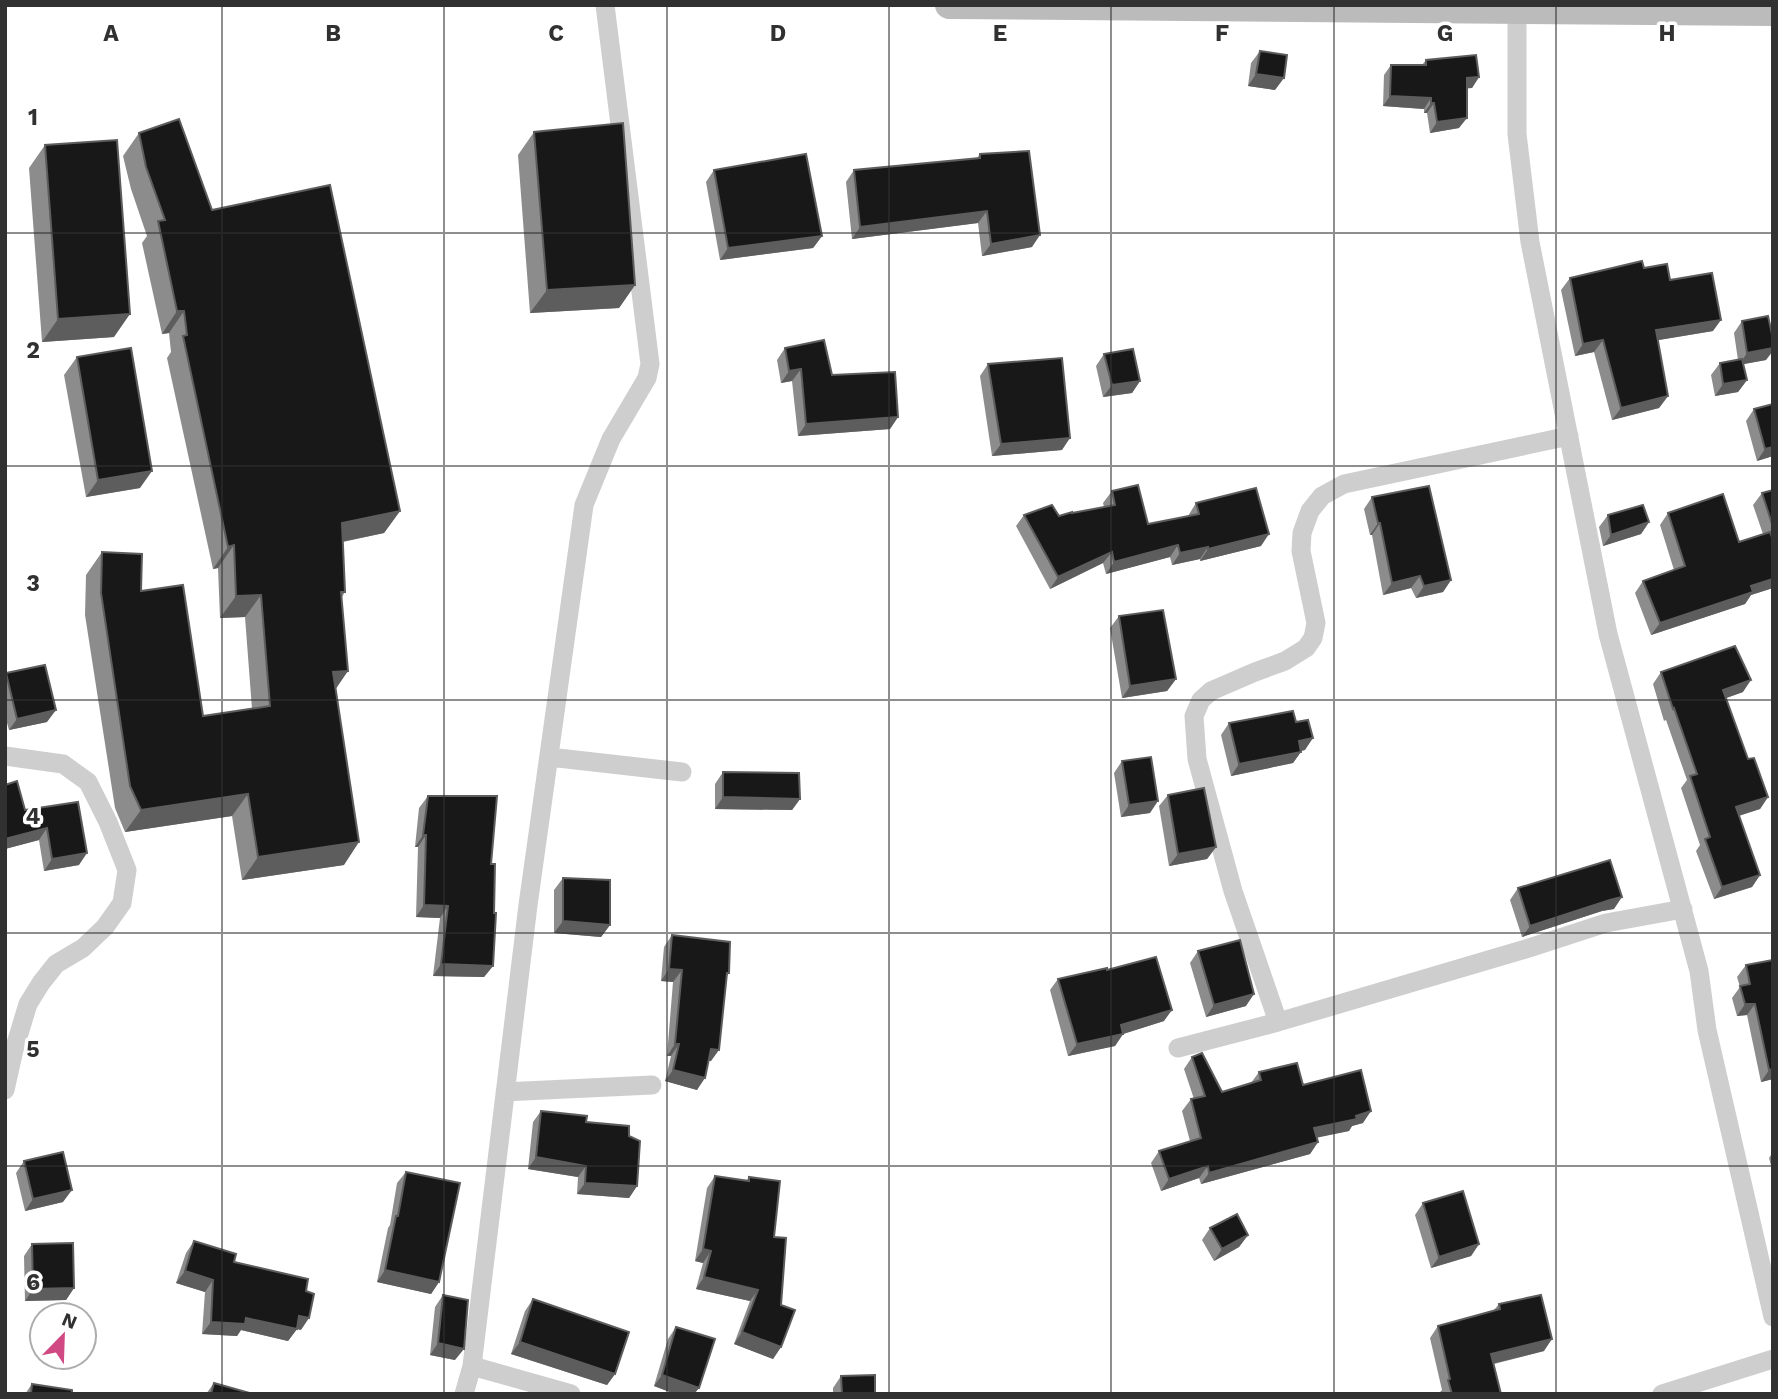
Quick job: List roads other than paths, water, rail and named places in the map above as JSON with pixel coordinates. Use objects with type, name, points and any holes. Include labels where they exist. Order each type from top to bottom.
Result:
[{"type":"main road","points":[[949,5],[1773,12]]},
{"type":"street","points":[[464,1394],[472,1366],[528,905],[584,505],[611,439],[646,378],[650,364],[605,5]]},
{"type":"street","points":[[1517,9],[1517,134],[1529,232],[1608,634],[1699,971],[1707,1030],[1773,1317]]},
{"type":"street","points":[[1278,1022],[1233,891],[1197,759],[1194,716],[1201,700],[1211,691],[1286,661],[1306,648],[1313,638],[1317,623],[1301,551],[1302,533],[1310,511],[1322,496],[1344,484],[1569,436]]},
{"type":"street","points":[[5,756],[63,764],[88,782],[127,870],[122,902],[105,928],[83,948],[56,964],[28,1004],[5,1090]]},
{"type":"street","points":[[549,758],[682,772]]},
{"type":"street","points":[[1178,1048],[1278,1022],[1606,923],[1683,909]]},
{"type":"street","points":[[505,1092],[652,1086]]},
{"type":"street","points":[[1662,1394],[1773,1359]]},
{"type":"street","points":[[472,1366],[571,1394]]}]
